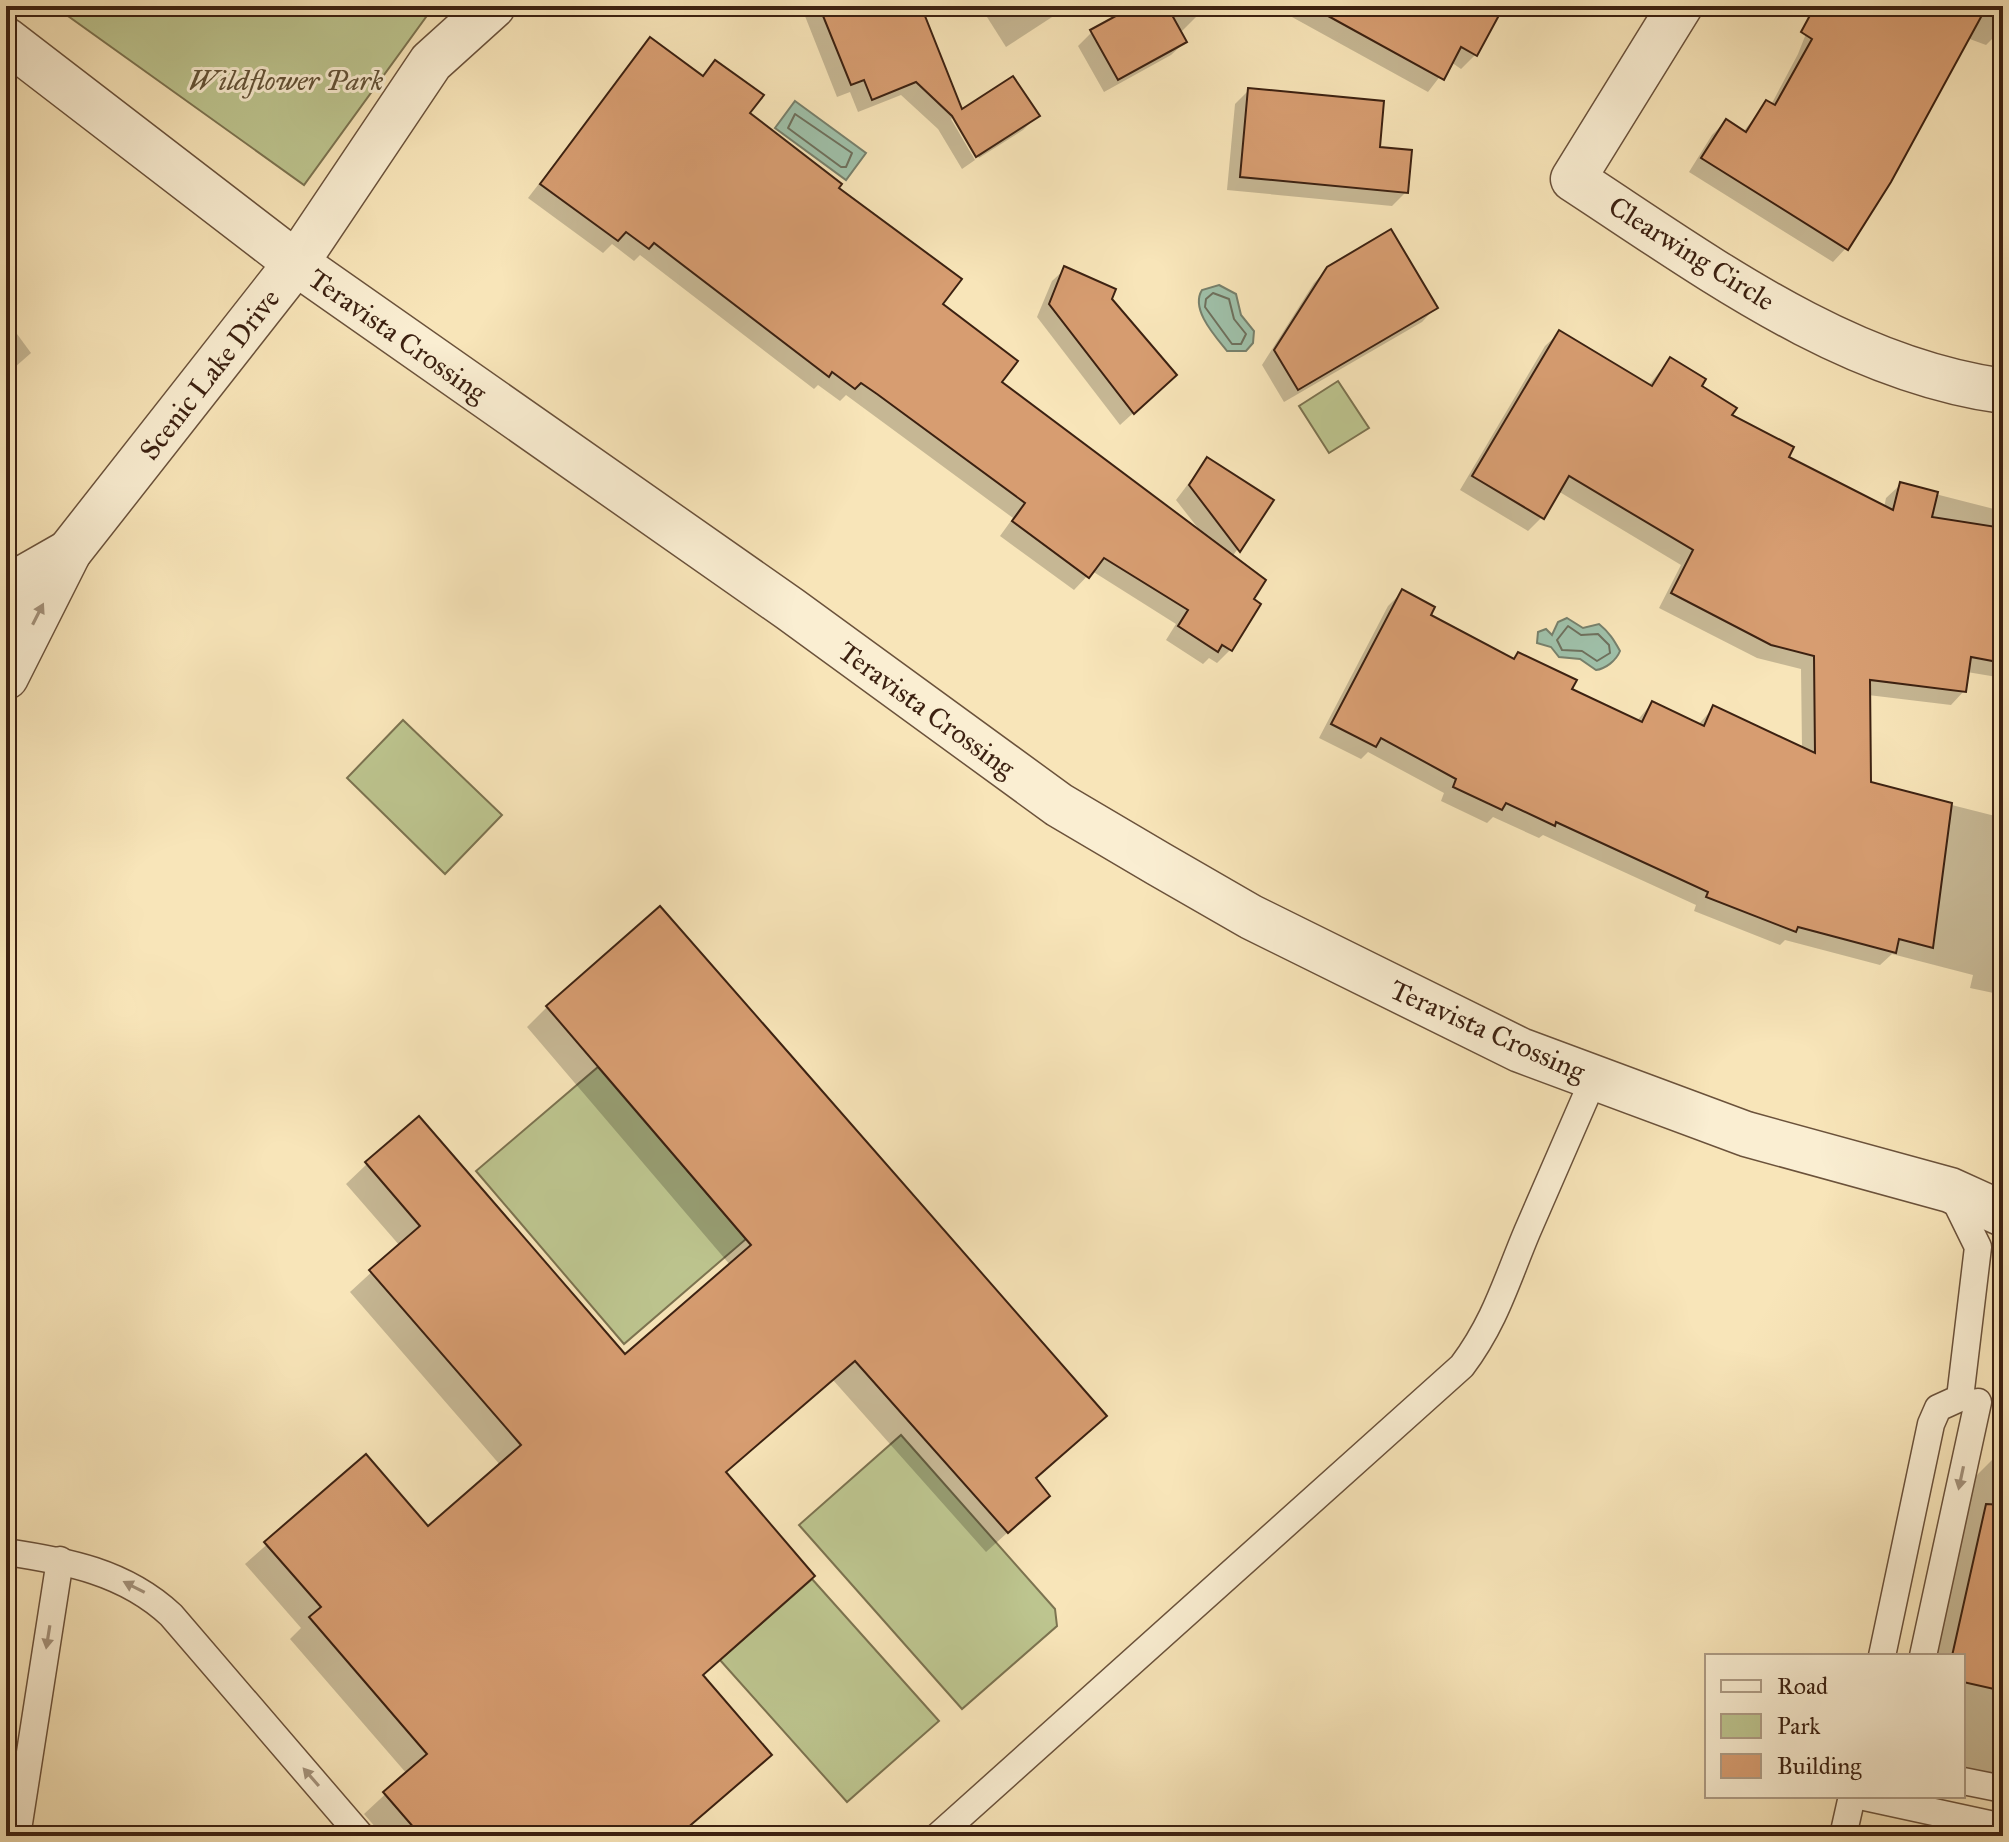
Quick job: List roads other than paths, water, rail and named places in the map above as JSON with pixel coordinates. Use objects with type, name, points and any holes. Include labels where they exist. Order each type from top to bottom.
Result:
[{"type":"street","name":"Scenic Lake Drive","points":[[6,677],[69,552],[296,263],[431,62],[493,6]]},
{"type":"street","name":"Clearwing Circle","points":[[1680,6],[1573,179],[1725,277],[1875,359],[2003,391]]},
{"type":"street","name":"Teravista Crossing","points":[[6,40],[296,263],[790,609],[1059,805],[1251,917],[1520,1050],[1746,1134],[1950,1190],[2003,1214]]},
{"type":"street","name":"Scenic Lake Drive","points":[[6,588],[69,552]]},
{"type":"street","name":"Teravista Crossing","points":[[1950,1190],[2003,1188]]},
{"type":"lane","points":[[938,1836],[1462,1366],[1484,1337],[1501,1303],[1526,1236],[1594,1078]]},
{"type":"lane","points":[[1923,1654],[1980,1402],[1978,1247],[1950,1190]]},
{"type":"lane","points":[[1882,1654],[1931,1424],[1938,1408],[1980,1402]]},
{"type":"lane","points":[[6,1552],[60,1560],[114,1577],[149,1595],[171,1615],[361,1836]]},
{"type":"lane","points":[[17,1836],[60,1560]]},
{"type":"lane","points":[[1965,1781],[2003,1789]]},
{"type":"lane","points":[[1843,1836],[1852,1798]]},
{"type":"lane","points":[[1869,1798],[2003,1827]]},
{"type":"water","points":[[795,101],[866,153],[846,180],[775,128]]},
{"type":"water","points":[[1219,285],[1236,294],[1241,315],[1254,331],[1253,343],[1246,351],[1227,351],[1201,314],[1199,297],[1202,290]]},
{"type":"water","points":[[1567,618],[1583,628],[1599,624],[1620,651],[1616,658],[1596,670],[1580,659],[1559,657],[1551,647],[1537,643],[1538,632],[1546,629],[1552,635],[1558,622]]},
{"type":"park label","name":"Wildflower Park","points":[[286,80]]}]
